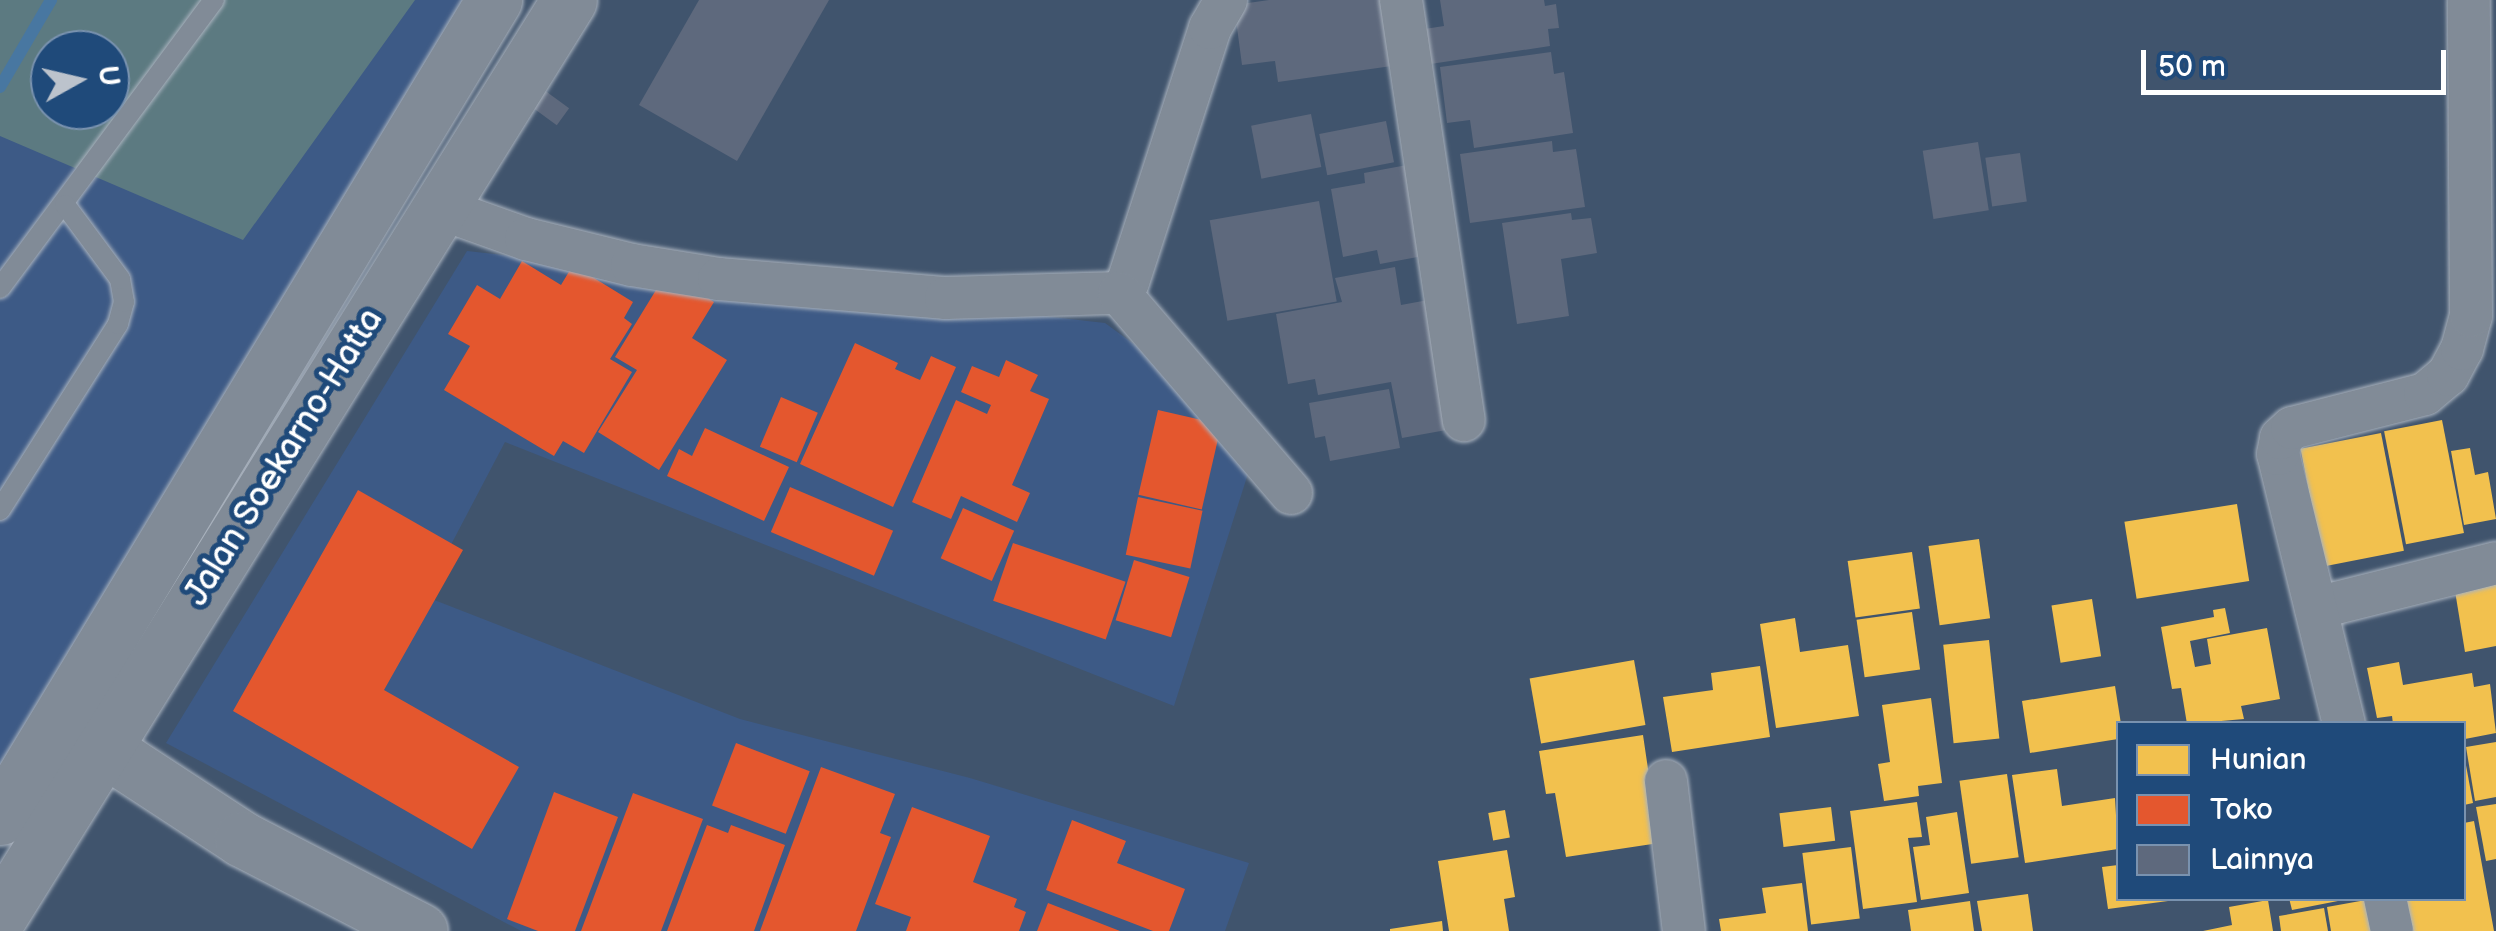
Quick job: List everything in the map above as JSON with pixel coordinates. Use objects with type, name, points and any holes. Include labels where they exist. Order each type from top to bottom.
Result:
[{"type":"main road","name":"Jalan Soekarno-Hatta","points":[[0,816],[494,0]]},
{"type":"main road","name":"Jalan Soekarno-Hatta","points":[[0,915],[569,0]]},
{"type":"main road","points":[[58,720],[105,747],[242,840],[420,931]]},
{"type":"street","points":[[1119,294],[1128,282],[1210,28],[1226,0]]},
{"type":"street","points":[[1400,0],[1464,420]]},
{"type":"street","points":[[2343,721],[2278,454],[2281,438],[2307,422],[2425,394],[2448,375],[2466,332],[2472,259],[2469,0]]},
{"type":"street","points":[[439,208],[526,239],[632,265],[720,279],[946,298],[1119,294]]},
{"type":"street","points":[[1119,294],[1292,493]]},
{"type":"street","points":[[2316,608],[2496,563]]},
{"type":"street","points":[[1666,780],[1684,931]]},
{"type":"street","points":[[2386,901],[2392,931]]},
{"type":"lane","points":[[0,288],[214,0]]},
{"type":"lane","points":[[0,510],[118,324],[124,302],[120,280],[65,205]]},
{"type":"shaded area","points":[[0,0],[464,0],[0,781]]},
{"type":"shaded area","points":[[467,251],[1105,323],[1260,436],[1174,706],[505,442],[424,596],[740,719],[970,778],[1249,863],[1225,931],[521,931],[166,743]]},
{"type":"green space","points":[[0,0],[415,0],[243,240],[0,136]]},
{"type":"building: Hunian","points":[[2442,420],[2464,533],[2406,544],[2384,431]]},
{"type":"building: Hunian","points":[[2381,433],[2404,551],[2323,566],[2301,449]]},
{"type":"building: Hunian","points":[[2470,448],[2475,475],[2488,472],[2496,519],[2464,525],[2451,451]]},
{"type":"building: Hunian","points":[[2237,504],[2249,581],[2137,599],[2124,522]]},
{"type":"building: Hunian","points":[[1979,539],[1990,618],[1940,625],[1928,546]]},
{"type":"building: Hunian","points":[[1912,552],[1920,608],[1856,617],[1848,561]]},
{"type":"building: Hunian","points":[[2496,584],[2496,646],[2465,652],[2455,591]]},
{"type":"building: Hunian","points":[[2092,599],[2101,656],[2061,663],[2052,605]]},
{"type":"building: Hunian","points":[[2225,608],[2230,633],[2190,641],[2195,667],[2211,664],[2207,639],[2267,628],[2280,699],[2241,706],[2244,719],[2186,721],[2181,688],[2172,689],[2161,627],[2214,617],[2213,610]]},
{"type":"building: Hunian","points":[[1912,612],[1920,669],[1865,677],[1857,620]]},
{"type":"building: Hunian","points":[[1795,618],[1800,652],[1848,645],[1859,716],[1776,728],[1760,624]]},
{"type":"building: Hunian","points":[[1989,640],[1999,738],[1954,743],[1943,645]]},
{"type":"building: Hunian","points":[[1634,660],[1645,725],[1541,743],[1530,678]]},
{"type":"building: Hunian","points":[[2399,662],[2403,685],[2472,673],[2474,687],[2490,684],[2496,733],[2466,739],[2466,721],[2377,718],[2367,668]]},
{"type":"building: Hunian","points":[[1760,666],[1770,737],[1672,752],[1663,697],[1713,690],[1711,673]]},
{"type":"building: Hunian","points":[[2115,686],[2121,721],[2116,721],[2116,739],[2030,753],[2022,701]]},
{"type":"building: Hunian","points":[[1931,698],[1942,783],[1918,786],[1919,796],[1884,801],[1878,764],[1890,762],[1882,705]]},
{"type":"building: Hunian","points":[[1643,735],[1659,843],[1566,857],[1555,793],[1546,794],[1539,751]]},
{"type":"building: Hunian","points":[[2496,742],[2496,797],[2475,801],[2466,747]]},
{"type":"building: Hunian","points":[[2466,765],[2473,803],[2466,805]]},
{"type":"building: Hunian","points":[[2057,769],[2062,806],[2115,798],[2116,849],[2025,863],[2012,775]]},
{"type":"building: Hunian","points":[[2007,774],[2019,857],[1971,864],[1959,781]]},
{"type":"building: Hunian","points":[[1917,802],[1922,837],[1908,838],[1917,902],[1863,909],[1850,811]]},
{"type":"building: Hunian","points":[[2496,804],[2496,859],[2486,861],[2476,807]]},
{"type":"building: Hunian","points":[[1831,807],[1835,841],[1784,847],[1779,813]]},
{"type":"building: Hunian","points":[[1505,810],[1510,838],[1493,841],[1488,813]]},
{"type":"building: Hunian","points":[[1957,812],[1969,893],[1921,900],[1913,847],[1930,845],[1926,817]]},
{"type":"building: Hunian","points":[[2474,821],[2494,931],[2404,931],[2399,901],[2466,901],[2466,823]]},
{"type":"building: Hunian","points":[[1851,847],[1860,918],[1811,924],[1802,853]]},
{"type":"building: Hunian","points":[[1507,850],[1515,897],[1504,899],[1509,931],[1449,931],[1438,861]]},
{"type":"building: Hunian","points":[[2116,865],[2116,901],[2168,901],[2108,909],[2102,867]]},
{"type":"building: Hunian","points":[[1802,883],[1808,931],[1721,931],[1719,919],[1766,913],[1762,888]]},
{"type":"building: Hunian","points":[[2028,894],[2033,931],[1982,931],[1977,901]]},
{"type":"building: Hunian","points":[[1970,901],[1974,931],[1911,931],[1908,910]]},
{"type":"building: Hunian","points":[[2268,901],[2273,931],[2203,931],[2232,925],[2229,907]]},
{"type":"building: Hunian","points":[[2290,901],[2338,901],[2292,910]]},
{"type":"building: Hunian","points":[[2377,901],[2382,931],[2331,931],[2327,907]]},
{"type":"building: Hunian","points":[[2324,908],[2328,931],[2281,931],[2279,916]]},
{"type":"building: Hunian","points":[[1442,921],[1443,931],[1390,931],[1390,929]]},
{"type":"building: Toko","points":[[522,261],[561,285],[573,265],[633,302],[624,318],[632,324],[610,359],[632,372],[584,453],[563,441],[554,456],[444,390],[470,346],[448,334],[477,285],[500,299]]},
{"type":"building: Toko","points":[[667,272],[714,302],[692,338],[727,360],[659,470],[598,432],[637,370],[615,357]]},
{"type":"building: Toko","points":[[855,343],[898,363],[895,369],[920,380],[931,356],[956,367],[893,507],[800,464]]},
{"type":"building: Toko","points":[[1006,360],[1038,375],[1030,391],[1049,399],[1012,485],[1030,493],[1017,522],[961,496],[951,519],[912,502],[956,400],[987,414],[991,405],[961,392],[972,366],[999,377]]},
{"type":"building: Toko","points":[[781,397],[818,413],[797,462],[760,447]]},
{"type":"building: Toko","points":[[1158,410],[1221,425],[1202,509],[1138,495]]},
{"type":"building: Toko","points":[[705,428],[789,467],[764,521],[667,476],[679,449],[692,456]]},
{"type":"building: Toko","points":[[790,487],[893,531],[874,576],[771,532]]},
{"type":"building: Toko","points":[[358,490],[463,550],[384,690],[519,767],[472,849],[233,711]]},
{"type":"building: Toko","points":[[1138,497],[1203,511],[1190,568],[1126,555]]},
{"type":"building: Toko","points":[[963,508],[1014,531],[992,581],[941,558]]},
{"type":"building: Toko","points":[[1013,543],[1126,582],[1106,639],[993,601]]},
{"type":"building: Toko","points":[[1134,560],[1189,577],[1171,637],[1116,620]]},
{"type":"building: Toko","points":[[736,743],[810,771],[786,834],[712,806]]},
{"type":"building: Toko","points":[[821,767],[895,794],[880,833],[891,837],[856,931],[760,931]]},
{"type":"building: Toko","points":[[554,792],[618,817],[575,931],[538,931],[507,919]]},
{"type":"building: Toko","points":[[633,793],[703,819],[661,931],[581,931]]},
{"type":"building: Toko","points":[[912,807],[990,836],[973,882],[1017,899],[1014,907],[1026,912],[1019,931],[906,931],[911,917],[875,904]]},
{"type":"building: Toko","points":[[1072,820],[1126,841],[1117,863],[1185,889],[1169,931],[1153,931],[1046,890]]},
{"type":"building: Toko","points":[[707,825],[728,833],[731,825],[785,845],[754,931],[667,931]]},
{"type":"building: Toko","points":[[1048,903],[1120,931],[1037,931]]},
{"type":"building: Lainnya","points":[[699,0],[829,0],[737,161],[639,105]]},
{"type":"building: Lainnya","points":[[1269,0],[1382,0],[1392,66],[1278,82],[1275,61],[1242,65],[1234,5]]},
{"type":"building: Lainnya","points":[[1440,0],[1544,0],[1545,6],[1556,4],[1559,28],[1548,29],[1550,46],[1424,65],[1418,30],[1444,26]]},
{"type":"building: Lainnya","points":[[1551,52],[1554,74],[1564,72],[1573,133],[1474,148],[1470,120],[1447,123],[1440,67]]},
{"type":"building: Lainnya","points":[[540,87],[569,108],[557,125],[528,104]]},
{"type":"building: Lainnya","points":[[1311,114],[1321,167],[1261,179],[1251,126]]},
{"type":"building: Lainnya","points":[[1386,121],[1394,162],[1327,175],[1319,134]]},
{"type":"building: Lainnya","points":[[1552,141],[1553,152],[1576,149],[1585,207],[1470,223],[1460,154]]},
{"type":"building: Lainnya","points":[[1978,142],[1989,210],[1933,219],[1923,151]]},
{"type":"building: Lainnya","points":[[2020,153],[2027,202],[1992,206],[1985,158]]},
{"type":"building: Lainnya","points":[[1407,165],[1423,256],[1380,264],[1377,250],[1343,257],[1331,189],[1365,183],[1364,173]]},
{"type":"building: Lainnya","points":[[1319,201],[1337,301],[1227,321],[1210,220]]},
{"type":"building: Lainnya","points":[[1571,213],[1572,220],[1591,218],[1597,253],[1561,259],[1569,316],[1517,324],[1502,223]]},
{"type":"building: Lainnya","points":[[1395,267],[1401,305],[1428,300],[1452,429],[1402,438],[1391,382],[1318,395],[1315,379],[1288,384],[1276,314],[1342,302],[1335,278]]},
{"type":"building: Lainnya","points":[[1389,389],[1400,448],[1330,461],[1325,436],[1315,438],[1309,403]]},
{"type":"waterway","points":[[0,87],[51,0]]}]
